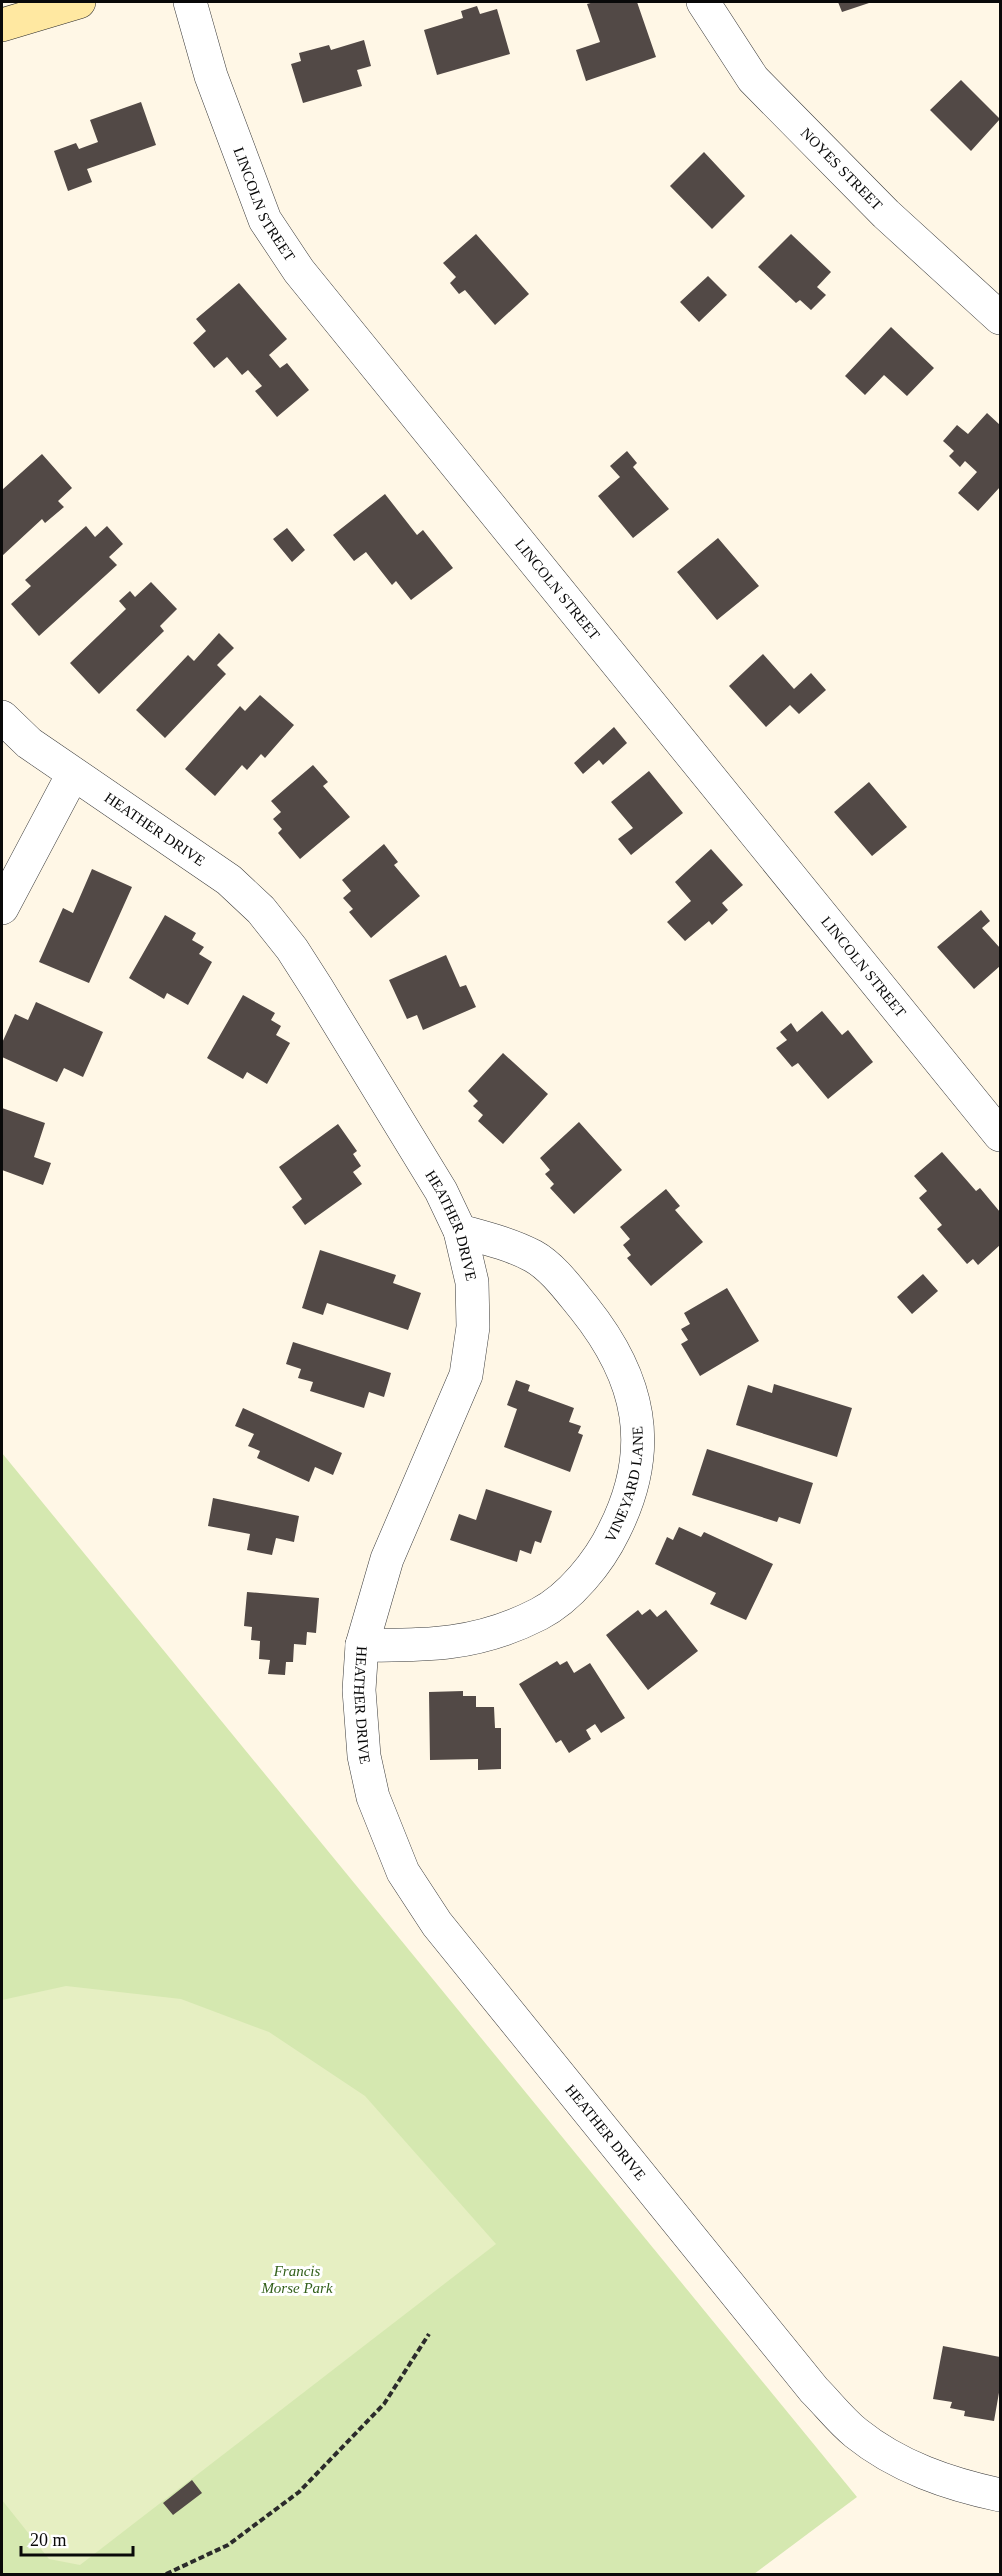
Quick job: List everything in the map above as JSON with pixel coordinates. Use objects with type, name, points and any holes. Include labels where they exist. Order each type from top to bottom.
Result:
[{"type":"main road","points":[[2,25],[79,2]]},
{"type":"street","name":"LINCOLN STREET","points":[[190,2],[211,76],[265,220],[299,271],[1000,1135]]},
{"type":"street","name":"NOYES STREET","points":[[703,2],[753,79],[886,214],[1000,318]]},
{"type":"street","name":"HEATHER DRIVE","points":[[2,717],[29,743],[229,880],[261,910],[292,949],[317,988],[441,1191],[460,1231],[472,1282],[473,1327],[466,1376],[387,1559],[362,1645],[359,1690],[364,1756],[373,1797],[403,1872],[437,1924],[814,2390],[849,2426],[905,2464],[961,2487],[1000,2495]]},
{"type":"street","points":[[2,908],[73,774]]},
{"type":"street","name":"VINEYARD LANE","points":[[362,1645],[430,1646],[490,1634],[541,1613],[576,1585],[606,1547],[624,1511],[638,1465],[638,1417],[624,1369],[601,1329],[569,1289],[535,1257],[504,1243],[460,1231]]},
{"type":"path","points":[[166,2574],[228,2545],[299,2492],[384,2404],[429,2334]]},
{"type":"green space","name":"Francis Morse Park","points":[[2,1453],[857,2497],[754,2574],[2,2574]]},
{"type":"green space","points":[[66,1986],[181,1999],[269,2032],[365,2096],[496,2244],[80,2565],[49,2559],[2,2500],[2,2000]]},
{"type":"building","points":[[637,2],[656,57],[586,81],[576,50],[600,42],[587,4]]},
{"type":"building","points":[[838,2],[872,2],[842,12]]},
{"type":"building","points":[[477,6],[480,14],[497,9],[510,54],[437,75],[424,30],[463,18],[461,11]]},
{"type":"building","points":[[364,40],[371,66],[357,70],[362,86],[303,103],[291,64],[301,61],[299,53],[329,45],[331,50]]},
{"type":"building","points":[[961,80],[1000,119],[971,151],[930,110]]},
{"type":"building","points":[[141,102],[156,145],[87,169],[92,182],[68,191],[54,151],[76,143],[79,149],[98,142],[90,120]]},
{"type":"building","points":[[704,152],[745,196],[712,229],[670,186]]},
{"type":"building","points":[[476,234],[529,294],[495,325],[465,290],[459,294],[450,283],[456,277],[443,263]]},
{"type":"building","points":[[791,234],[831,272],[817,287],[826,295],[811,310],[800,300],[796,303],[758,267]]},
{"type":"building","points":[[708,276],[727,295],[699,322],[680,302]]},
{"type":"building","points":[[239,283],[287,339],[269,355],[280,368],[287,363],[309,390],[277,417],[255,391],[262,386],[248,370],[242,375],[227,357],[214,368],[193,343],[206,331],[196,319]]},
{"type":"building","points":[[891,327],[934,368],[907,396],[884,375],[865,395],[845,376]]},
{"type":"building","points":[[987,413],[1000,425],[1000,487],[978,511],[958,493],[977,472],[965,461],[960,467],[949,456],[954,451],[943,441],[957,425],[968,434]]},
{"type":"building","points":[[627,451],[637,463],[633,467],[669,509],[633,538],[598,496],[620,477],[610,466]]},
{"type":"building","points":[[42,454],[72,488],[58,501],[64,507],[45,523],[42,519],[2,556],[2,490]]},
{"type":"building","points":[[385,494],[417,535],[423,530],[453,568],[411,600],[396,581],[392,585],[366,552],[354,561],[333,535]]},
{"type":"building","points":[[86,526],[95,537],[107,526],[123,544],[109,557],[117,565],[39,636],[11,604],[31,586],[25,580]]},
{"type":"building","points":[[287,528],[305,550],[292,562],[273,539]]},
{"type":"building","points":[[718,538],[759,586],[717,620],[677,572]]},
{"type":"building","points":[[151,582],[177,609],[160,626],[164,631],[99,694],[70,663],[126,609],[119,601],[130,591],[135,597]]},
{"type":"building","points":[[219,633],[234,648],[217,665],[226,674],[165,738],[136,710],[188,655],[194,661]]},
{"type":"building","points":[[763,654],[794,689],[811,673],[826,690],[799,714],[790,705],[766,727],[729,686]]},
{"type":"building","points":[[260,695],[294,725],[265,758],[261,754],[247,770],[242,765],[215,796],[185,769],[240,706],[245,711]]},
{"type":"building","points":[[614,727],[627,743],[603,765],[599,760],[583,774],[574,763]]},
{"type":"building","points":[[313,765],[328,782],[323,786],[350,817],[300,859],[278,833],[282,829],[273,819],[281,812],[271,801]]},
{"type":"building","points":[[649,771],[683,813],[631,855],[618,839],[633,828],[611,802]]},
{"type":"building","points":[[869,782],[907,827],[872,856],[834,812]]},
{"type":"building","points":[[384,844],[398,862],[394,865],[420,896],[371,938],[349,912],[353,909],[343,898],[351,891],[342,880]]},
{"type":"building","points":[[711,849],[743,885],[722,903],[728,910],[712,925],[709,921],[685,941],[667,922],[691,901],[675,882]]},
{"type":"building","points":[[92,869],[132,887],[89,983],[39,962],[63,908],[73,913]]},
{"type":"building","points":[[981,910],[990,921],[982,928],[1000,948],[1000,966],[974,989],[937,947]]},
{"type":"building","points":[[165,915],[196,933],[192,940],[204,947],[199,954],[212,962],[188,1005],[167,993],[164,999],[129,978]]},
{"type":"building","points":[[446,955],[460,987],[466,985],[476,1007],[423,1030],[417,1015],[407,1019],[389,980]]},
{"type":"building","points":[[243,995],[275,1013],[271,1020],[281,1026],[276,1035],[290,1043],[267,1084],[247,1072],[243,1079],[207,1058]]},
{"type":"building","points":[[36,1002],[103,1032],[83,1077],[64,1068],[57,1082],[2,1057],[2,1043],[15,1014],[28,1020]]},
{"type":"building","points":[[822,1011],[842,1035],[848,1030],[873,1062],[828,1099],[798,1063],[792,1067],[776,1048],[787,1040],[780,1032],[791,1023],[797,1032]]},
{"type":"building","points":[[503,1053],[548,1094],[503,1144],[478,1121],[483,1115],[473,1106],[478,1101],[468,1091]]},
{"type":"building","points":[[2,1108],[45,1123],[34,1157],[51,1163],[43,1185],[2,1170]]},
{"type":"building","points":[[579,1122],[622,1170],[574,1214],[550,1188],[554,1184],[545,1174],[550,1170],[540,1158]]},
{"type":"building","points":[[338,1124],[357,1151],[353,1154],[361,1166],[353,1172],[362,1184],[305,1225],[292,1207],[302,1199],[279,1167]]},
{"type":"building","points":[[942,1152],[976,1191],[980,1188],[1000,1212],[1000,1245],[978,1265],[973,1259],[967,1264],[937,1229],[942,1225],[919,1198],[927,1191],[914,1176]]},
{"type":"building","points":[[666,1189],[680,1206],[675,1210],[703,1242],[651,1286],[627,1258],[631,1255],[623,1245],[630,1239],[620,1227]]},
{"type":"building","points":[[320,1250],[396,1275],[393,1283],[421,1293],[408,1330],[327,1303],[323,1315],[302,1308]]},
{"type":"building","points":[[923,1274],[938,1291],[912,1314],[897,1297]]},
{"type":"building","points":[[727,1288],[759,1341],[700,1376],[681,1344],[688,1340],[681,1329],[690,1324],[684,1313]]},
{"type":"building","points":[[293,1342],[391,1373],[384,1397],[369,1392],[364,1408],[310,1391],[313,1382],[298,1378],[301,1369],[286,1364]]},
{"type":"building","points":[[516,1380],[530,1385],[528,1391],[574,1408],[569,1422],[581,1426],[578,1433],[583,1435],[570,1472],[504,1447],[517,1409],[507,1405]]},
{"type":"building","points":[[774,1384],[852,1408],[837,1457],[736,1425],[748,1385],[772,1393]]},
{"type":"building","points":[[243,1408],[342,1453],[333,1475],[315,1467],[309,1482],[257,1458],[260,1451],[248,1446],[254,1434],[235,1426]]},
{"type":"building","points":[[707,1449],[813,1483],[800,1524],[779,1517],[777,1522],[692,1495]]},
{"type":"building","points":[[486,1489],[552,1511],[541,1543],[535,1541],[531,1554],[520,1550],[517,1562],[450,1540],[459,1514],[476,1520]]},
{"type":"building","points":[[213,1498],[299,1516],[294,1542],[276,1538],[272,1555],[247,1550],[250,1534],[208,1526]]},
{"type":"building","points":[[679,1527],[701,1537],[704,1532],[773,1564],[746,1620],[710,1604],[716,1593],[655,1564],[667,1537],[673,1540]]},
{"type":"building","points":[[247,1592],[319,1598],[316,1633],[307,1632],[306,1645],[294,1644],[293,1662],[286,1662],[285,1675],[268,1674],[270,1660],[259,1659],[260,1641],[251,1640],[252,1627],[244,1626]]},
{"type":"building","points":[[650,1609],[657,1617],[666,1610],[698,1651],[648,1690],[606,1635],[638,1610],[642,1615]]},
{"type":"building","points":[[557,1661],[560,1665],[567,1661],[574,1673],[590,1663],[625,1718],[601,1733],[595,1724],[586,1730],[591,1739],[569,1753],[561,1740],[556,1743],[519,1684]]},
{"type":"building","points":[[463,1691],[463,1696],[476,1696],[476,1707],[494,1707],[495,1728],[501,1728],[501,1769],[478,1770],[478,1759],[430,1760],[429,1692]]},
{"type":"building","points":[[943,2346],[1000,2357],[1000,2387],[994,2421],[964,2416],[965,2411],[950,2408],[952,2402],[933,2399]]},
{"type":"building","points":[[192,2480],[202,2493],[173,2515],[163,2503]]}]
